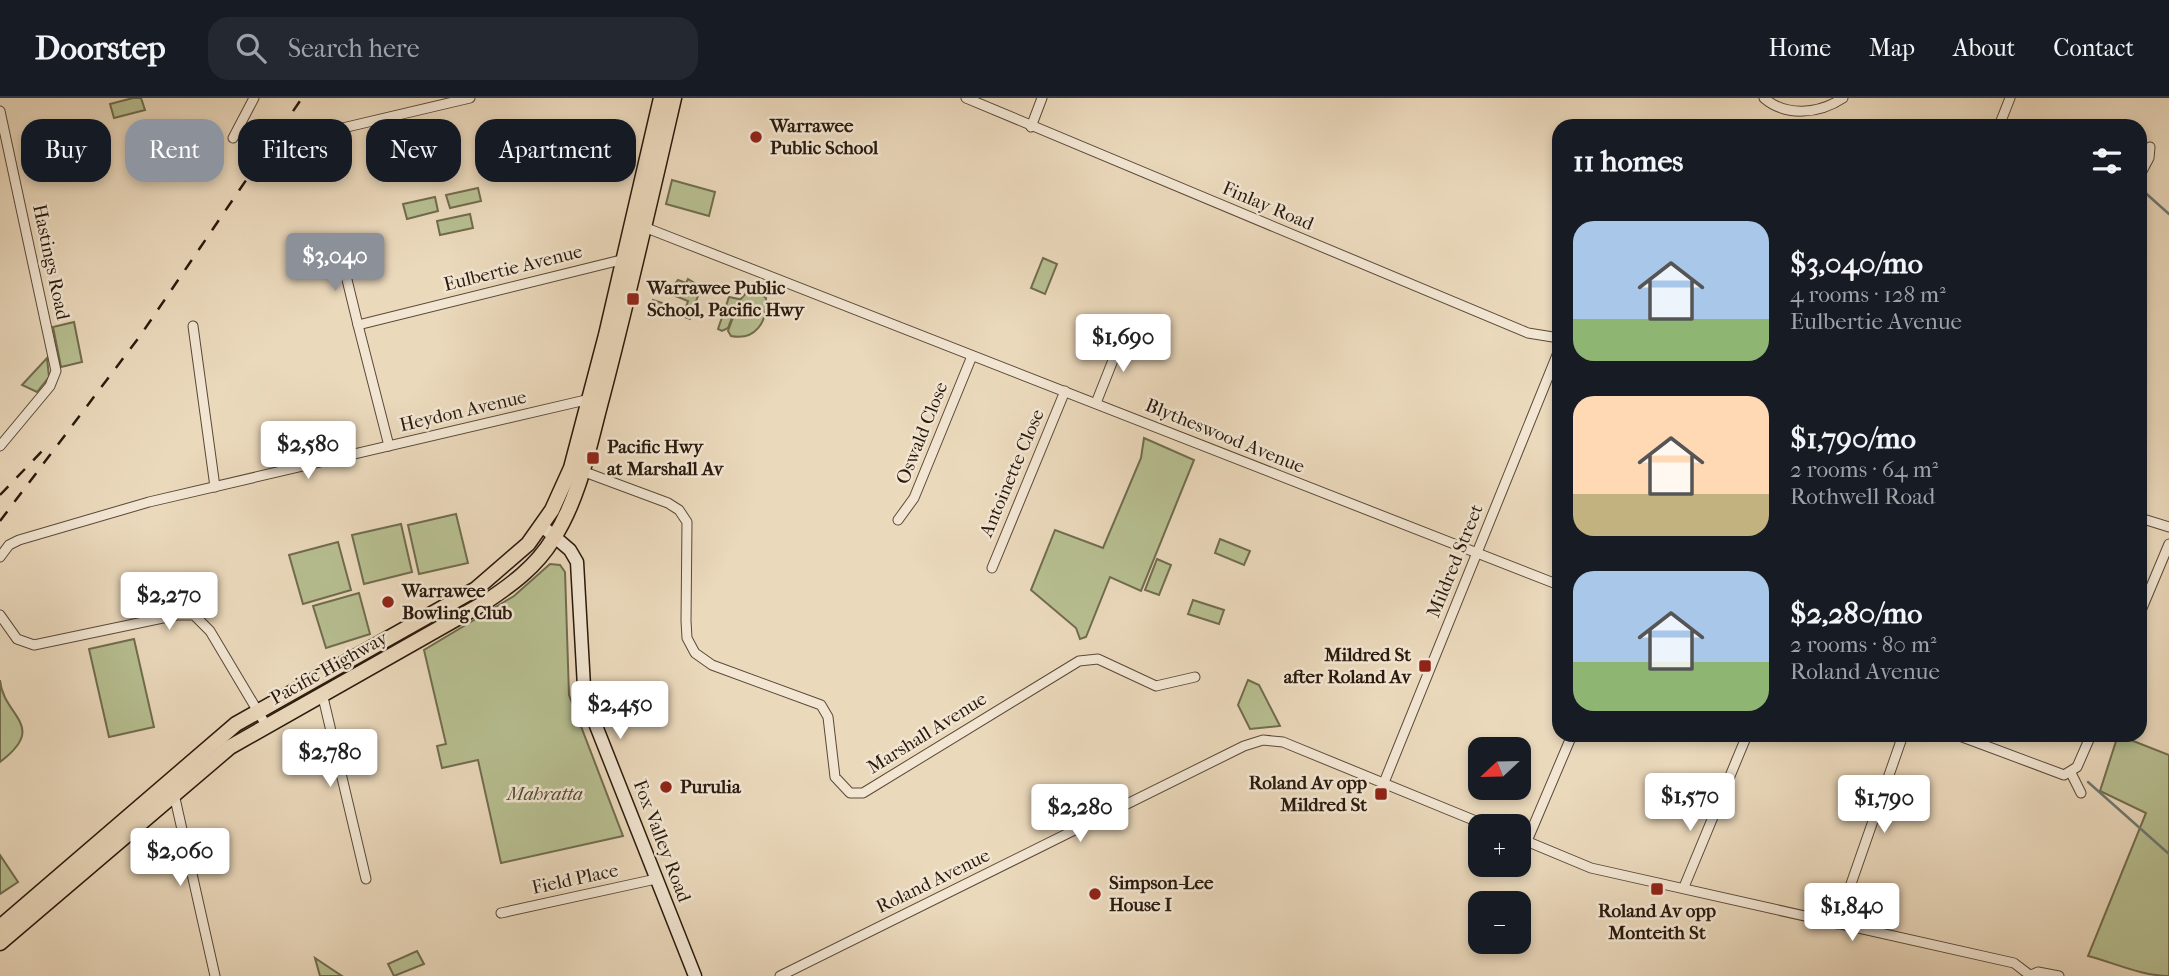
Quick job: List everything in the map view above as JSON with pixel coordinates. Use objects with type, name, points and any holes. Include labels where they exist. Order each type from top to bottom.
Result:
[{"type":"highway","name":"Pacific Highway","points":[[0,943],[230,747],[508,587],[541,558],[555,536],[582,471],[630,260],[662,98]]},
{"type":"highway","name":"Pacific Highway","points":[[0,928],[236,724],[476,589],[519,555],[542,526],[571,468],[630,260],[644,227],[674,98]]},
{"type":"main road","name":"Fox Valley Road","points":[[542,526],[570,550],[578,566],[583,687],[587,703],[695,976]]},
{"type":"street","points":[[233,138],[254,98]]},
{"type":"street","points":[[352,126],[470,98]]},
{"type":"street","name":"Finlay Road","points":[[966,98],[1528,333],[1552,337]]},
{"type":"street","points":[[1031,127],[1042,98]]},
{"type":"street","points":[[1764,98],[1792,113],[1833,104],[1843,98]]},
{"type":"street","points":[[2002,119],[2010,98]]},
{"type":"street","name":"Hastings Road","points":[[0,111],[55,362],[55,379],[0,446]]},
{"type":"street","points":[[2147,162],[2150,147]]},
{"type":"street","name":"Blytheswood Avenue","points":[[644,227],[1552,582]]},
{"type":"street","points":[[341,255],[389,446]]},
{"type":"street","name":"Eulbertie Avenue","points":[[358,325],[630,260]]},
{"type":"street","points":[[193,326],[215,487]]},
{"type":"street","points":[[1096,403],[1123,335]]},
{"type":"street","name":"Oswald Close","points":[[898,520],[914,498],[972,356]]},
{"type":"street","name":"Mildred Street","points":[[1383,785],[1552,368]]},
{"type":"street","name":"Antoinette Close","points":[[992,568],[1065,391]]},
{"type":"street","name":"Heydon Avenue","points":[[0,557],[9,545],[19,540],[215,487],[590,399]]},
{"type":"street","name":"Marshall Avenue","points":[[582,471],[668,503],[679,510],[687,522],[685,621],[687,638],[695,653],[712,665],[821,705],[828,717],[835,778],[850,793],[863,793],[1079,661],[1098,659],[1156,686],[1195,677]]},
{"type":"street","points":[[2147,520],[2169,527]]},
{"type":"street","points":[[2147,596],[2169,544]]},
{"type":"street","points":[[0,615],[17,639],[34,645],[177,615],[194,614],[210,631],[266,725]]},
{"type":"street","points":[[322,693],[366,879]]},
{"type":"street","name":"Roland Avenue","points":[[780,976],[1253,743],[1270,740],[1283,742],[1468,818]]},
{"type":"street","points":[[1531,823],[1569,742]]},
{"type":"street","points":[[1685,887],[1744,742]]},
{"type":"street","points":[[1837,924],[1901,742]]},
{"type":"street","points":[[1974,742],[2057,775],[2071,773],[2077,767],[2088,742]]},
{"type":"street","points":[[2071,773],[2081,793]]},
{"type":"street","points":[[174,794],[215,976]]},
{"type":"street","points":[[1531,843],[1591,868],[2014,963],[2031,976],[2038,972],[2059,976]]},
{"type":"street","name":"Field Place","points":[[501,913],[656,879]]},
{"type":"green space","points":[[141,98],[145,110],[114,118],[110,104]]},
{"type":"green space","points":[[672,180],[715,192],[709,216],[666,204]]},
{"type":"green space","points":[[478,188],[481,201],[450,208],[446,195]]},
{"type":"green space","points":[[435,197],[438,211],[407,219],[403,204]]},
{"type":"green space","points":[[470,214],[473,228],[440,235],[437,221]]},
{"type":"green space","points":[[1043,258],[1057,264],[1045,294],[1031,288]]},
{"type":"green space","points":[[688,279],[701,287],[690,319],[652,304],[653,300],[685,310],[688,301],[668,293],[678,280],[686,283]]},
{"type":"green space","points":[[756,291],[766,298],[762,322],[747,336],[731,336],[728,331],[739,301],[747,292]]},
{"type":"green space","points":[[729,297],[739,299],[728,328],[722,331],[718,329]]},
{"type":"green space","points":[[74,322],[82,362],[61,367],[53,327]]},
{"type":"green space","points":[[47,358],[49,377],[37,392],[22,385]]},
{"type":"green space","points":[[1144,438],[1194,460],[1141,591],[1110,577],[1086,637],[1080,639],[1076,628],[1031,590],[1055,530],[1103,548],[1141,458]]},
{"type":"green space","points":[[456,514],[468,563],[419,574],[408,525]]},
{"type":"green space","points":[[401,524],[412,572],[364,584],[352,535]]},
{"type":"green space","points":[[1220,539],[1250,551],[1244,565],[1215,553]]},
{"type":"green space","points":[[338,542],[351,590],[303,604],[289,555]]},
{"type":"green space","points":[[1157,559],[1171,565],[1159,595],[1145,590]]},
{"type":"green space","name":"Mahratta","points":[[550,564],[560,565],[565,572],[569,695],[623,836],[501,863],[478,760],[442,768],[437,746],[446,744],[424,650],[514,596]]},
{"type":"green space","points":[[359,593],[370,634],[326,648],[313,606]]},
{"type":"green space","points":[[1193,600],[1224,610],[1219,624],[1188,614]]},
{"type":"green space","points":[[134,639],[154,727],[109,737],[89,649]]},
{"type":"green space","points":[[0,680],[3,693],[20,721],[22,730],[21,739],[0,762]]},
{"type":"green space","points":[[1248,680],[1259,685],[1280,726],[1250,729],[1238,705]]},
{"type":"green space","points":[[2116,742],[2136,742],[2169,755],[2169,976],[2139,972],[2088,956],[2146,813],[2100,791]]},
{"type":"green space","points":[[0,855],[18,882],[0,894]]},
{"type":"green space","points":[[417,951],[424,964],[394,976],[388,964]]},
{"type":"green space","points":[[315,958],[342,976],[320,976]]},
{"type":"waterway","points":[[2147,194],[2169,214]]},
{"type":"waterway","points":[[2088,782],[2169,854]]},
{"type":"railway","points":[[0,521],[140,336],[302,98]]},
{"type":"railway","points":[[0,495],[46,447]]},
{"type":"place","name":"Warrawee Public School","points":[[756,137]]},
{"type":"place","name":"Warrawee Public School, Pacific Hwy","points":[[633,299]]},
{"type":"place","name":"Pacific Hwy at Marshall Av","points":[[593,458]]},
{"type":"place","name":"Warrawee Bowling Club","points":[[388,602]]},
{"type":"place","name":"Mildred St after Roland Av","points":[[1425,666]]},
{"type":"place","name":"Purulia","points":[[666,787]]},
{"type":"place","name":"Roland Av opp Mildred St","points":[[1381,794]]},
{"type":"place","name":"Roland Av opp Monteith St","points":[[1657,889]]},
{"type":"place","name":"Simpson-Lee House I","points":[[1095,894]]}]
